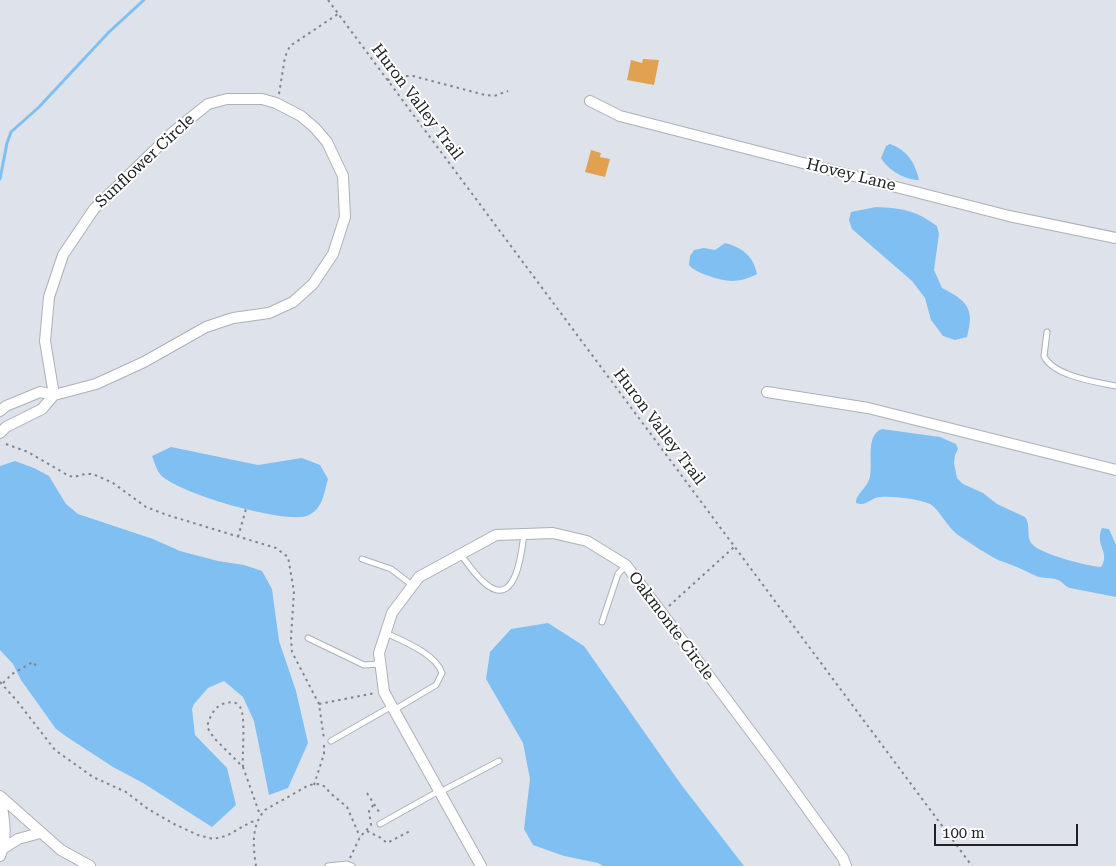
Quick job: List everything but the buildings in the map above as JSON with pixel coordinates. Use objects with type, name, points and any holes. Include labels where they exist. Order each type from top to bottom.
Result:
[{"type":"street","name":"Sunflower Circle","points":[[236,98],[262,99],[276,103],[301,116],[315,128],[327,142],[343,176],[345,217],[333,254],[313,284],[293,302],[269,314],[233,318],[206,327],[144,362],[96,384],[54,395],[46,341],[49,297],[63,255],[94,209],[172,133],[208,104],[236,98]]},
{"type":"street","name":"Hovey Lane","points":[[590,101],[620,116],[1009,216],[1116,238]]},
{"type":"street","points":[[0,411],[6,406],[40,392],[54,395],[42,409],[6,426],[0,433]]},
{"type":"street","points":[[767,392],[868,408],[1116,470]]},
{"type":"street","name":"Oakmonte Circle","points":[[480,866],[384,691],[379,653],[392,613],[419,577],[496,535],[553,533],[587,541],[626,564],[843,858],[846,866]]},
{"type":"street","points":[[0,797],[62,850],[90,866]]},
{"type":"street","points":[[0,797],[4,816],[2,852]]},
{"type":"street","points":[[2,852],[18,839],[40,832]]},
{"type":"lane","points":[[1047,332],[1044,356],[1051,366],[1068,374],[1116,386]]},
{"type":"lane","points":[[460,554],[489,587],[498,590],[505,588],[511,583],[519,565],[524,534]]},
{"type":"lane","points":[[362,559],[391,570],[413,585]]},
{"type":"lane","points":[[602,622],[618,574],[626,564]]},
{"type":"lane","points":[[331,741],[436,685],[442,673],[436,663],[413,645],[386,632]]},
{"type":"lane","points":[[308,638],[364,665],[380,664]]},
{"type":"lane","points":[[382,823],[499,761]]},
{"type":"lane","points":[[328,866],[350,865]]},
{"type":"path","name":"Huron Valley Trail","points":[[328,0],[972,866]]},
{"type":"path","points":[[276,103],[288,49],[294,42],[338,14]]},
{"type":"path","points":[[387,80],[413,76],[494,96],[508,91]]},
{"type":"path","points":[[6,444],[28,452],[69,476],[93,474],[104,478],[146,507],[276,548],[288,557],[294,591],[290,638],[292,652],[319,704],[324,734],[324,754],[314,784]]},
{"type":"path","points":[[238,537],[246,509]]},
{"type":"path","points":[[661,612],[734,547]]},
{"type":"path","points":[[36,666],[34,662],[12,674],[1,683],[55,750],[92,777],[126,792],[148,809],[198,835],[213,839],[226,836],[251,822],[257,821]]},
{"type":"path","points":[[319,704],[384,691]]},
{"type":"path","points":[[243,767],[214,738],[208,727],[214,709],[224,702],[234,702],[240,707],[244,717],[243,767],[260,815]]},
{"type":"path","points":[[256,866],[254,850],[257,821],[260,815],[265,810],[309,785],[318,784],[326,787],[347,807],[360,837]]},
{"type":"path","points":[[367,793],[382,823]]},
{"type":"path","points":[[350,865],[360,837],[367,831],[372,822],[369,811],[374,804]]},
{"type":"path","points":[[367,831],[387,843],[412,830]]},
{"type":"water","points":[[890,144],[906,153],[913,162],[919,180],[903,176],[892,170],[884,162],[881,158],[886,146]]},
{"type":"water","points":[[876,207],[893,208],[915,213],[937,226],[939,234],[934,270],[942,288],[958,297],[967,306],[970,319],[967,337],[955,340],[943,336],[931,320],[925,298],[912,281],[852,229],[849,220],[851,212]]},
{"type":"water","points":[[725,243],[742,250],[750,258],[757,274],[738,281],[732,281],[706,275],[694,270],[689,265],[690,256],[694,250],[704,248],[715,250]]},
{"type":"water","points":[[882,429],[940,437],[956,444],[958,449],[954,463],[957,478],[963,484],[983,493],[997,504],[1025,517],[1028,523],[1031,543],[1043,551],[1075,562],[1101,567],[1104,562],[1104,553],[1100,534],[1102,528],[1109,529],[1116,545],[1116,597],[1070,588],[1058,580],[1039,577],[996,559],[958,535],[933,506],[925,502],[906,498],[878,497],[863,504],[856,503],[858,496],[869,480],[873,437]]},
{"type":"water","points":[[171,447],[258,465],[302,458],[320,465],[328,479],[324,495],[314,512],[297,517],[256,512],[208,498],[186,490],[160,474],[152,456]]},
{"type":"water","points":[[15,461],[49,476],[66,504],[78,514],[153,539],[180,551],[218,561],[244,565],[262,571],[272,589],[279,641],[296,691],[308,743],[288,788],[269,795],[254,721],[243,697],[224,681],[208,688],[192,709],[195,735],[227,768],[236,805],[212,827],[143,783],[113,767],[56,729],[21,680],[13,664],[0,650],[0,466]]},
{"type":"water","points":[[548,623],[584,646],[680,783],[744,866],[603,866],[598,863],[564,856],[533,845],[524,829],[530,779],[523,743],[486,679],[490,652],[511,629]]},
{"type":"waterway","points":[[0,179],[11,132],[39,107],[109,32],[144,0]]}]
